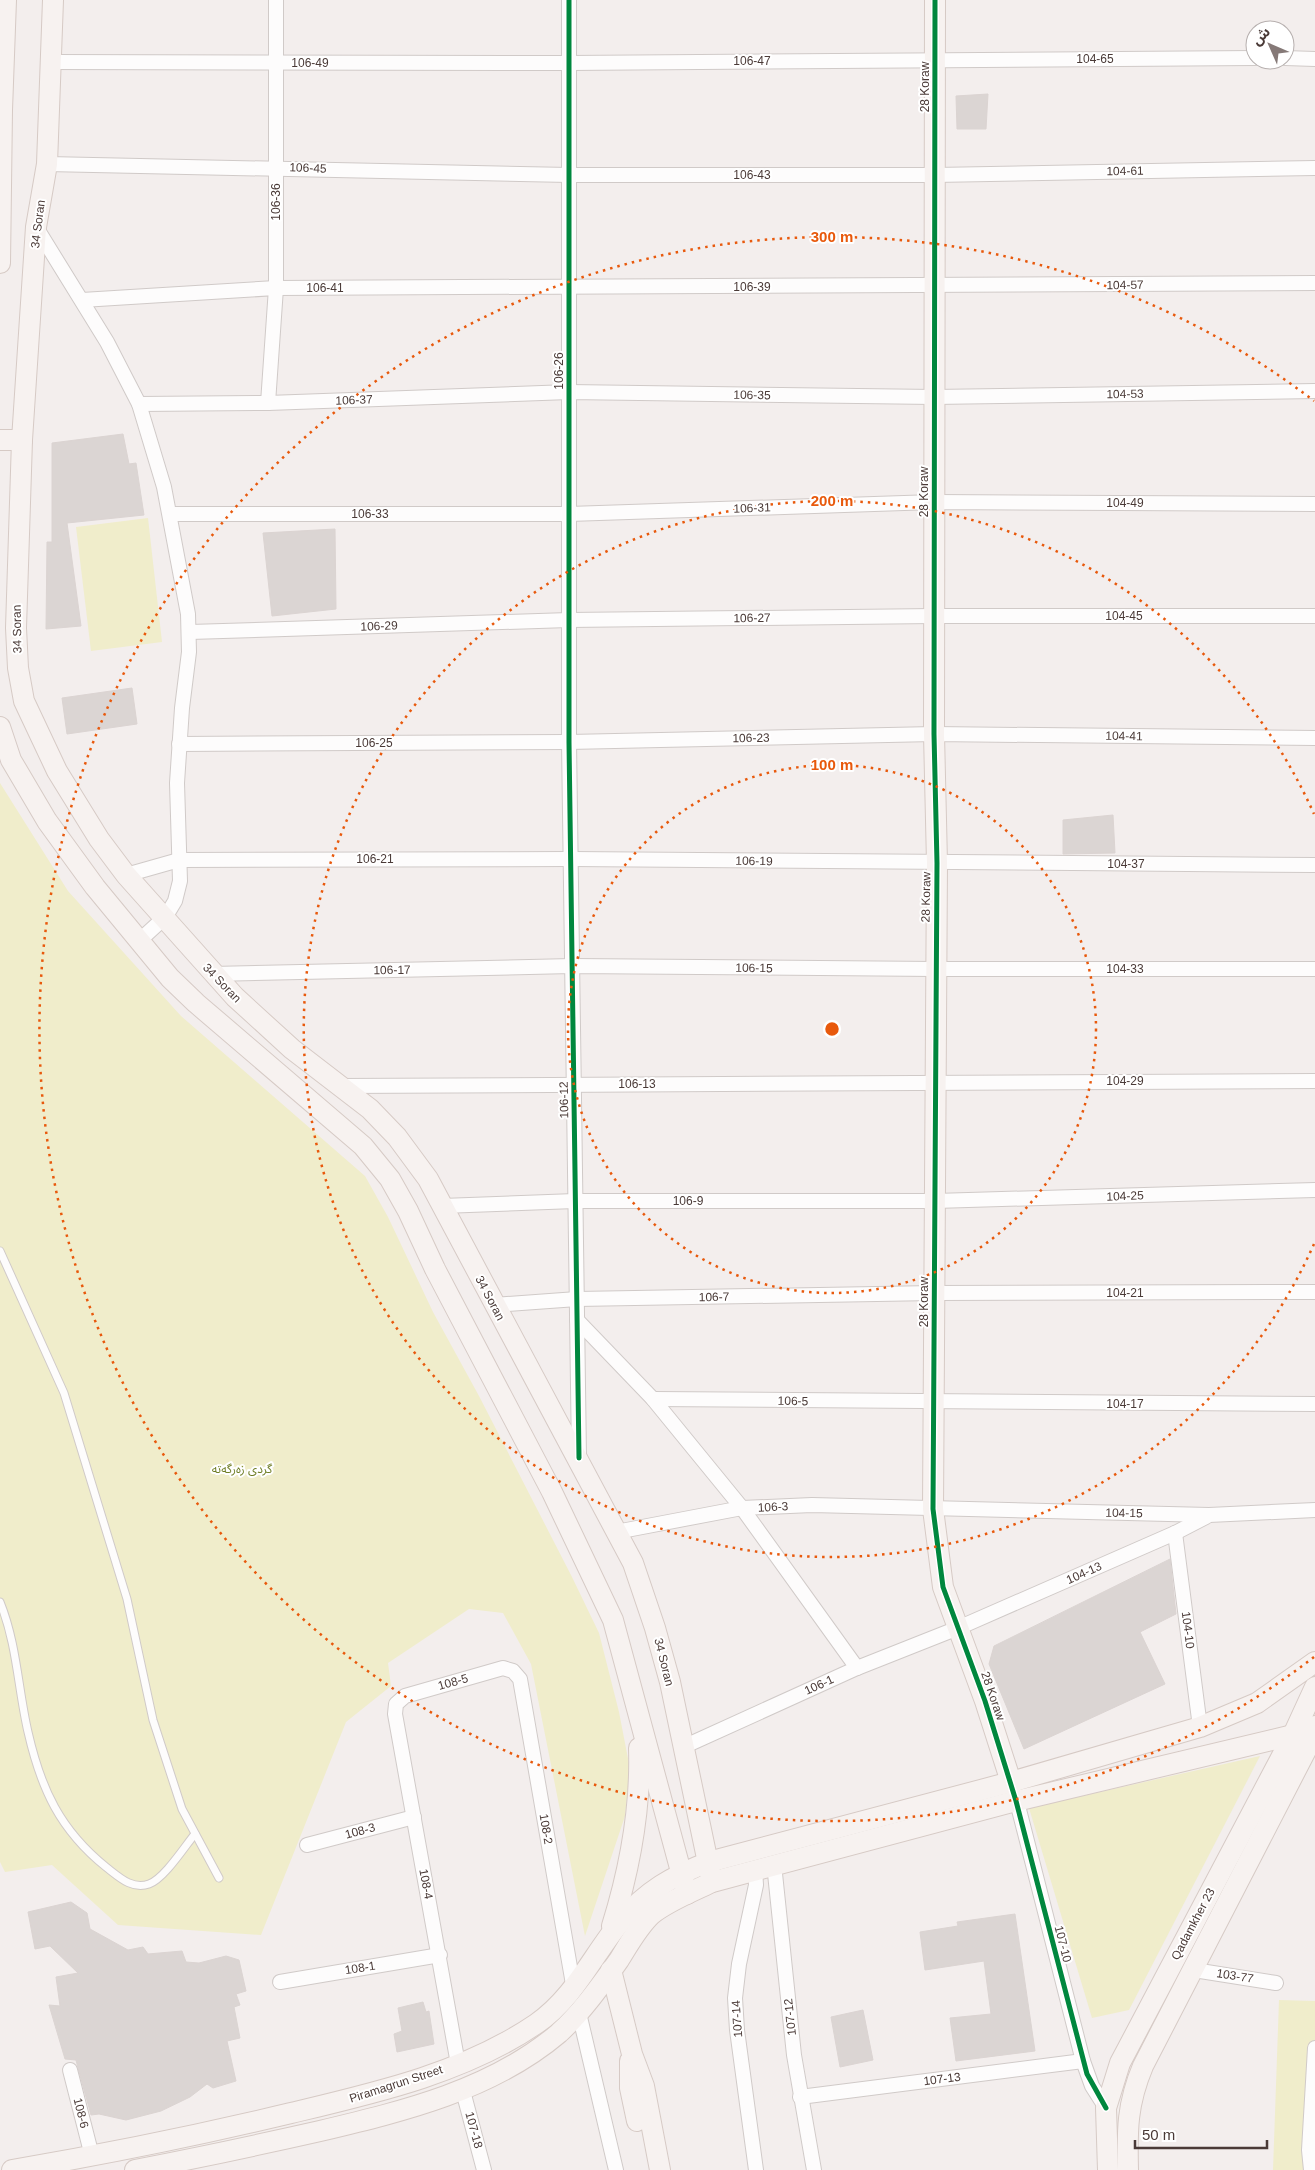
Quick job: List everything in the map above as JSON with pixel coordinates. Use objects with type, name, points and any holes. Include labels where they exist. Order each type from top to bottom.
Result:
[{"type":"main road","points":[[0,263],[6,0]]},
{"type":"main road","name":"34 Soran","points":[[53,0],[46,164],[36,227],[22,440],[16,628],[18,668],[24,701],[56,771],[99,839],[126,876],[212,974],[292,1049],[370,1109],[398,1137],[428,1179],[494,1305],[579,1458],[633,1563],[655,1628],[712,1882]]},
{"type":"main road","name":"28 Koraw","points":[[935,0],[934,734],[937,863],[934,1082],[933,1509],[943,1587],[982,1693],[1011,1782]]},
{"type":"main road","points":[[0,440],[22,440]]},
{"type":"main road","points":[[0,728],[11,760],[46,821],[94,887],[139,941],[196,1003],[363,1146],[390,1179],[595,1578],[614,1620],[626,1661],[639,1721],[687,1894]]},
{"type":"main road","name":"Piramagrun Street","points":[[12,2170],[92,2156],[222,2129],[377,2093],[458,2064],[517,2036],[538,2023],[574,1990],[609,1937],[635,1905],[653,1889],[681,1873],[709,1862],[1011,1782],[1200,1727],[1257,1703],[1315,1662]]},
{"type":"main road","name":"Qadamkher 23","points":[[1108,2170],[1106,2108],[1120,2063],[1293,1734],[1315,1687]]},
{"type":"main road","points":[[609,1937],[622,1895],[632,1843],[640,1765],[639,1721]]},
{"type":"main road","name":"Piramagrun Street","points":[[135,2170],[227,2153],[382,2116],[463,2091],[533,2052],[558,2033],[579,2013],[632,1938],[651,1915],[712,1882],[764,1866],[1016,1801],[1293,1734],[1315,1726]]},
{"type":"main road","name":"Qadamkher 23","points":[[1128,2170],[1127,2134],[1133,2092],[1315,1733]]},
{"type":"main road","points":[[611,1970],[632,2054],[644,2086],[660,2170]]},
{"type":"main road","points":[[632,2054],[629,2075],[630,2088],[647,2170]]},
{"type":"street","name":"106-36","points":[[268,403],[276,288],[276,0]]},
{"type":"street","name":"106-26","points":[[568,0],[569,742]]},
{"type":"street","name":"104-65","points":[[935,60],[1245,58]]},
{"type":"street","points":[[1295,58],[1315,59]]},
{"type":"street","name":"106-47","points":[[569,63],[935,60]]},
{"type":"street","name":"106-49","points":[[50,62],[569,63]]},
{"type":"street","name":"106-45","points":[[46,164],[276,167],[568,175]]},
{"type":"street","name":"104-61","points":[[935,175],[1315,168]]},
{"type":"street","name":"106-43","points":[[568,175],[935,175]]},
{"type":"street","points":[[36,227],[82,300],[130,385],[138,404],[170,514],[190,632],[179,744],[180,870],[178,891],[163,919],[139,941]]},
{"type":"street","name":"104-57","points":[[934,286],[1315,283]]},
{"type":"street","name":"106-39","points":[[569,287],[934,286]]},
{"type":"street","name":"106-41","points":[[82,300],[276,288],[569,287]]},
{"type":"street","name":"104-53","points":[[934,397],[1315,391]]},
{"type":"street","name":"106-35","points":[[569,392],[934,397]]},
{"type":"street","name":"106-37","points":[[138,404],[268,403],[569,392]]},
{"type":"street","name":"106-31","points":[[569,514],[934,502]]},
{"type":"street","name":"104-49","points":[[934,502],[1315,504]]},
{"type":"street","name":"106-33","points":[[170,514],[569,514]]},
{"type":"street","name":"104-45","points":[[934,616],[1315,616]]},
{"type":"street","name":"106-27","points":[[569,620],[934,616]]},
{"type":"street","name":"106-29","points":[[190,632],[569,620]]},
{"type":"street","name":"104-41","points":[[934,734],[1315,738]]},
{"type":"street","name":"106-23","points":[[569,742],[934,734]]},
{"type":"street","name":"106-25","points":[[179,744],[569,742]]},
{"type":"street","name":"106-12","points":[[569,742],[579,1458]]},
{"type":"street","name":"106-21","points":[[126,876],[179,860],[571,858]]},
{"type":"street","name":"106-19","points":[[571,858],[937,863]]},
{"type":"street","name":"104-37","points":[[937,863],[1315,865]]},
{"type":"street","name":"106-15","points":[[572,966],[935,969]]},
{"type":"street","name":"106-17","points":[[212,974],[572,966]]},
{"type":"street","name":"104-33","points":[[935,969],[1315,969]]},
{"type":"street","name":"104-29","points":[[934,1082],[1315,1081]]},
{"type":"street","name":"106-13","points":[[340,1086],[934,1082]]},
{"type":"street","name":"104-25","points":[[934,1201],[1315,1190]]},
{"type":"street","name":"106-9","points":[[442,1206],[575,1201],[934,1201]]},
{"type":"street","name":"104-21","points":[[934,1293],[1315,1292]]},
{"type":"street","name":"106-7","points":[[494,1305],[577,1299],[934,1293]]},
{"type":"street","points":[[577,1320],[653,1399],[742,1508],[857,1668]]},
{"type":"street","name":"106-5","points":[[653,1399],[934,1403]]},
{"type":"street","name":"104-17","points":[[934,1403],[1315,1404]]},
{"type":"street","name":"106-3","points":[[616,1532],[742,1508],[812,1504],[933,1509]]},
{"type":"street","name":"104-15","points":[[933,1509],[1209,1516],[1315,1510]]},
{"type":"street","name":"104-13","points":[[958,1628],[1175,1533],[1209,1516]]},
{"type":"street","name":"104-10","points":[[1175,1533],[1200,1727]]},
{"type":"street","name":"106-1","points":[[683,1747],[857,1668],[958,1628]]},
{"type":"street","name":"108-5","points":[[396,1704],[405,1696],[503,1668],[512,1671]]},
{"type":"street","name":"108-2","points":[[512,1671],[520,1679],[574,1990]]},
{"type":"street","name":"108-4","points":[[396,1704],[395,1714],[440,1955],[458,2064]]},
{"type":"street","name":"107-10","points":[[1011,1782],[1083,2062],[1092,2086],[1106,2108]]},
{"type":"street","name":"108-3","points":[[307,1845],[414,1816]]},
{"type":"street","name":"107-12","points":[[764,1866],[800,2097],[814,2170]]},
{"type":"street","name":"107-14","points":[[756,2170],[737,2030],[735,1998],[739,1964],[756,1885],[764,1866]]},
{"type":"street","name":"108-1","points":[[280,1982],[440,1955]]},
{"type":"street","name":"103-77","points":[[1194,1970],[1276,1983]]},
{"type":"street","points":[[579,2013],[616,2170]]},
{"type":"street","points":[[1312,2170],[1309,2150],[1315,2048]]},
{"type":"street","name":"107-13","points":[[800,2097],[1083,2062]]},
{"type":"street","name":"108-6","points":[[70,2070],[92,2156]]},
{"type":"street","name":"107-18","points":[[463,2091],[484,2170]]},
{"type":"lane","points":[[0,1251],[64,1393],[127,1599],[153,1720],[182,1809],[219,1878]]},
{"type":"lane","points":[[0,1602],[6,1617],[20,1681],[28,1732],[48,1799],[70,1832],[123,1881],[136,1886],[151,1884],[163,1873],[195,1834]]},
{"type":"green space","points":[[148,518],[162,642],[91,651],[76,527]]},
{"type":"green space","name":"گردی زەرگەتە","points":[[0,783],[68,891],[181,1016],[365,1176],[388,1217],[433,1312],[479,1396],[572,1577],[599,1633],[619,1712],[630,1769],[625,1816],[585,1936],[531,1664],[503,1613],[469,1609],[388,1663],[391,1686],[346,1722],[261,1935],[118,1925],[52,1865],[5,1872],[0,1862]]},
{"type":"green space","points":[[1260,1756],[1129,2010],[1092,2018],[1029,1808]]},
{"type":"green space","points":[[1279,2000],[1315,2001],[1315,2170],[1273,2170]]},
{"type":"building","points":[[988,94],[986,129],[957,129],[956,96]]},
{"type":"building","points":[[123,434],[129,464],[136,463],[144,515],[67,523],[81,626],[46,629],[47,542],[52,542],[52,443]]},
{"type":"building","points":[[335,529],[336,609],[272,616],[263,533]]},
{"type":"building","points":[[132,688],[137,724],[67,734],[62,698]]},
{"type":"building","points":[[1113,815],[1115,853],[1063,854],[1063,820]]},
{"type":"building","points":[[1170,1559],[1176,1614],[1140,1632],[1165,1684],[1024,1749],[989,1664],[994,1646]]},
{"type":"building","points":[[71,1902],[87,1913],[90,1929],[128,1950],[143,1947],[148,1954],[182,1951],[186,1962],[199,1963],[226,1956],[239,1960],[246,1991],[236,1994],[240,2005],[234,2007],[240,2038],[227,2041],[236,2081],[213,2088],[207,2084],[190,2097],[161,2111],[126,2120],[99,2114],[91,2115],[76,2060],[65,2059],[49,2005],[60,2006],[56,1977],[78,1973],[50,1946],[35,1949],[28,1912]]},
{"type":"building","points":[[1015,1914],[1035,2051],[956,2061],[950,2018],[991,2014],[984,1961],[925,1970],[920,1932],[958,1926],[957,1922]]},
{"type":"building","points":[[423,2002],[426,2012],[429,2011],[434,2044],[397,2052],[394,2034],[402,2031],[398,2008]]},
{"type":"building","points":[[863,2010],[873,2060],[840,2067],[831,2017]]},
{"type":"cycle path","points":[[569,0],[569,742],[579,1458]]},
{"type":"cycle path","points":[[935,0],[934,734],[937,863],[933,1509],[943,1587],[985,1701],[1016,1801],[1087,2074],[1106,2108]]}]
